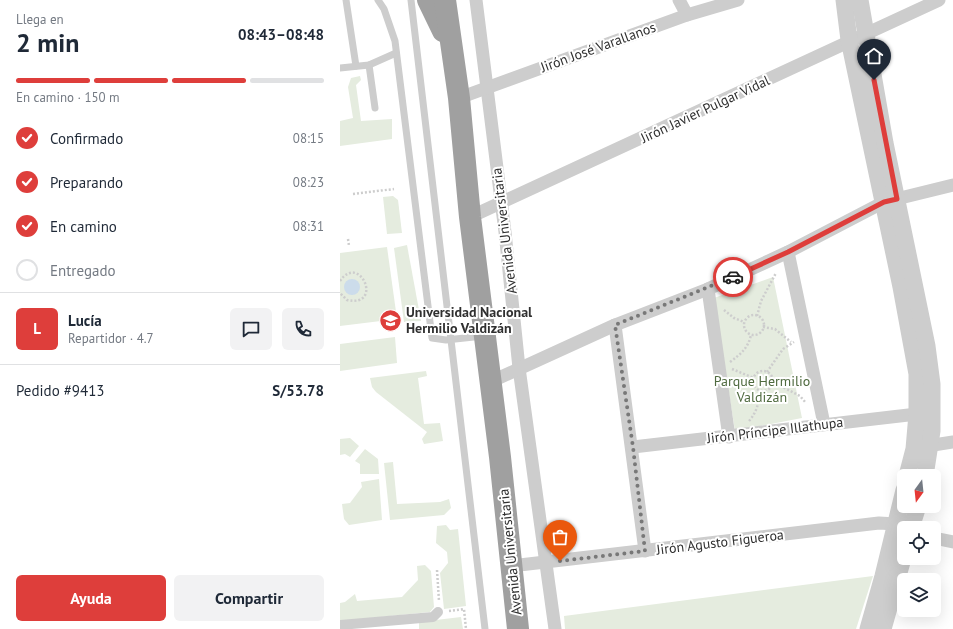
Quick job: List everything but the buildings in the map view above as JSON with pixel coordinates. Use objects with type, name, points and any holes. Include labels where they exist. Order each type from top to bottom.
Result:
[{"type":"highway","points":[[428,0],[451,46]]},
{"type":"highway","name":"Avenida Universitaria","points":[[445,0],[459,98],[470,217],[500,457],[518,629]]},
{"type":"street","name":"Avenida Universitaria","points":[[476,0],[519,368],[555,629]]},
{"type":"street","points":[[679,0],[687,15]]},
{"type":"street","name":"Jirón José Varallanos","points":[[459,98],[687,15],[738,0]]},
{"type":"street","points":[[844,0],[849,40],[927,346],[932,384],[932,431],[926,469]]},
{"type":"street","points":[[860,0],[917,374],[917,414],[914,449],[909,469]]},
{"type":"street","name":"Jirón Javier Pulgar Vidal","points":[[470,217],[697,113],[849,40],[940,0]]},
{"type":"street","points":[[490,382],[615,325],[708,288],[788,252],[890,200],[953,185]]},
{"type":"street","points":[[788,252],[824,424]]},
{"type":"street","points":[[708,288],[729,437]]},
{"type":"street","points":[[615,325],[633,447],[645,551]]},
{"type":"street","name":"Jirón Príncipe Illathupa","points":[[633,447],[917,414]]},
{"type":"street","points":[[914,449],[953,442]]},
{"type":"street","name":"Jirón Agusto Figueroa","points":[[511,566],[879,523],[897,526]]},
{"type":"street","points":[[941,539],[953,542]]},
{"type":"street","points":[[868,629],[897,547]]},
{"type":"street","points":[[883,629],[901,565]]},
{"type":"street","points":[[340,625],[433,617],[438,612]]},
{"type":"lane","points":[[346,0],[356,66]]},
{"type":"lane","points":[[378,0],[384,9],[395,41],[432,338],[452,340],[485,336]]},
{"type":"lane","points":[[411,0],[485,629]]},
{"type":"lane","points":[[340,68],[369,65],[396,53]]},
{"type":"lane","points":[[369,65],[375,108]]},
{"type":"path","points":[[353,194],[394,189]]},
{"type":"path","points":[[348,239],[349,246]]},
{"type":"path","points":[[757,316],[761,301],[769,284],[788,252]]},
{"type":"path","points":[[340,281],[347,275],[356,274],[364,278],[367,287],[364,296],[356,301],[347,300],[340,293]]},
{"type":"path","points":[[751,316],[757,316],[762,320],[764,327],[758,334],[751,335],[744,329],[744,322],[751,316]]},
{"type":"path","points":[[764,327],[775,329],[791,342]]},
{"type":"path","points":[[751,335],[748,344],[740,354],[728,364],[732,369],[754,378]]},
{"type":"path","points":[[767,372],[783,348],[791,342],[807,340]]},
{"type":"path","points":[[760,371],[767,372],[772,376],[773,382],[767,390],[760,390],[755,387],[754,378],[760,371]]},
{"type":"path","points":[[773,382],[800,396],[824,424]]},
{"type":"path","points":[[729,437],[744,427],[754,415],[759,402],[760,390]]},
{"type":"path","points":[[437,570],[438,612],[464,609],[466,629]]},
{"type":"green space","points":[[360,76],[361,80],[356,85],[361,121],[392,119],[392,139],[340,146],[340,121],[353,118],[348,87],[351,78]]},
{"type":"green space","points":[[393,196],[398,200],[402,233],[387,234],[383,197]]},
{"type":"green space","points":[[407,245],[421,321],[404,322],[394,248]]},
{"type":"green space","points":[[387,247],[397,319],[340,326],[340,253]]},
{"type":"green space","name":"Parque Hermilio Valdizán","points":[[773,277],[802,418],[735,431],[714,298]]},
{"type":"green space","points":[[395,337],[397,363],[340,371],[340,344]]},
{"type":"green space","points":[[426,371],[427,376],[418,378],[424,424],[440,423],[443,441],[424,444],[422,439],[427,432],[376,392],[372,387],[370,378]]},
{"type":"green space","points":[[350,438],[359,446],[350,457],[345,454],[340,455],[340,439]]},
{"type":"green space","points":[[365,449],[378,459],[379,474],[360,474],[360,464],[355,461]]},
{"type":"green space","points":[[393,462],[397,504],[440,502],[449,499],[451,508],[444,515],[390,520],[384,463]]},
{"type":"green space","points":[[379,479],[382,520],[349,525],[344,519],[342,504],[350,503],[362,487],[361,482]]},
{"type":"green space","points":[[446,525],[450,530],[458,529],[466,606],[444,609],[440,573],[448,563],[447,552],[436,543],[437,526]]},
{"type":"green space","points":[[425,565],[431,571],[434,607],[430,612],[340,621],[340,603],[345,602],[355,594],[357,601],[402,597],[418,580],[417,566]]},
{"type":"green space","points":[[873,576],[856,629],[565,629],[564,616]]},
{"type":"green space","points":[[461,617],[463,629],[419,629],[419,622]]},
{"type":"water","points":[[349,279],[355,279],[360,284],[358,293],[355,295],[349,295],[344,290],[344,284]]},
{"type":"way so far","points":[[560,561],[645,551],[633,447],[615,325],[733,277]]},
{"type":"place","name":"Universidad Nacional Hermilio Valdizán","points":[[391,320]]},
{"type":"route","points":[[733,277],[788,252],[884,202],[897,199],[874,80]]}]
